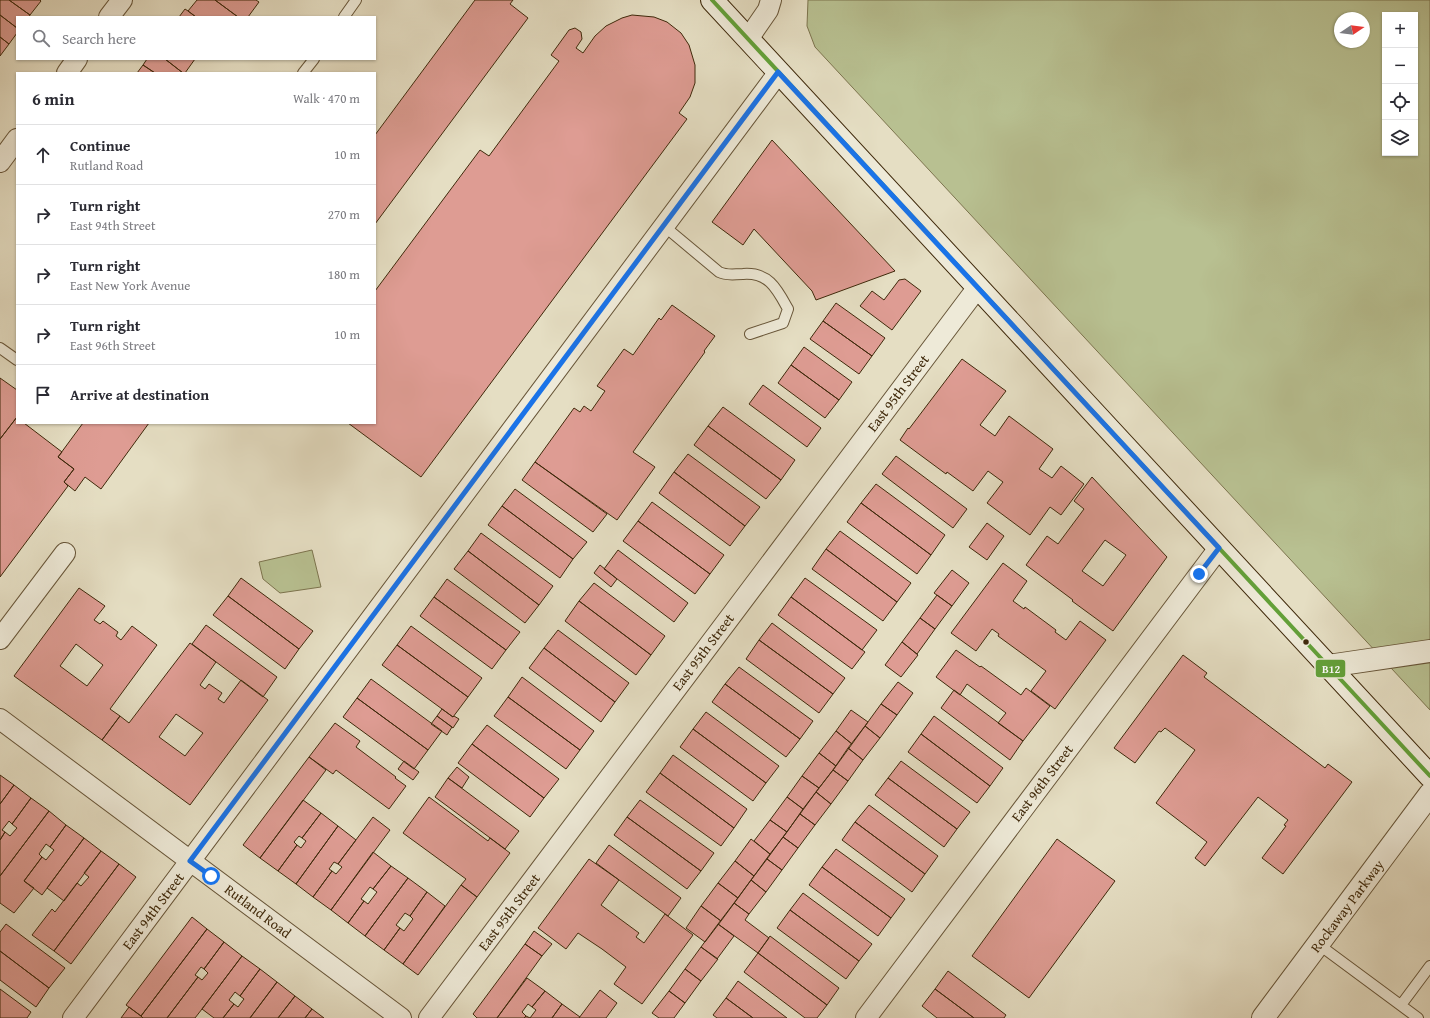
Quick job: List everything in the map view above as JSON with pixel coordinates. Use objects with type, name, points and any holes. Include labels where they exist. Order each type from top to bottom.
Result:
[{"type":"main road","points":[[712,0],[1430,776]]},
{"type":"main road","points":[[1328,666],[1430,651]]},
{"type":"main road","name":"Rockaway Parkway","points":[[1263,1018],[1430,794]]},
{"type":"street","points":[[110,16],[122,0]]},
{"type":"street","points":[[748,39],[768,10],[771,0]]},
{"type":"street","points":[[68,72],[76,60]]},
{"type":"street","name":"East 94th Street","points":[[73,1018],[778,72]]},
{"type":"street","points":[[0,162],[16,140]]},
{"type":"street","name":"East 95th Street","points":[[429,1018],[978,287]]},
{"type":"street","name":"East 96th Street","points":[[866,1018],[1219,548]]},
{"type":"street","points":[[0,639],[65,553]]},
{"type":"street","name":"Rutland Road","points":[[0,719],[401,1018]]},
{"type":"lane","points":[[345,16],[356,0]]},
{"type":"lane","points":[[305,72],[313,60]]},
{"type":"lane","points":[[664,226],[719,272],[726,275],[753,273],[763,277],[776,287],[788,309],[783,323],[750,334]]},
{"type":"lane","points":[[0,348],[16,359]]},
{"type":"lane","points":[[1318,944],[1418,1018]]},
{"type":"lane","points":[[1401,1005],[1430,966]]},
{"type":"green space","points":[[808,0],[1430,0],[1430,710],[815,47],[807,26]]},
{"type":"green space","points":[[312,550],[321,587],[280,593],[263,579],[259,562]]},
{"type":"building","points":[[0,0],[9,0],[30,15],[16,16],[16,27],[0,15]]},
{"type":"building","points":[[9,0],[40,0],[41,1],[30,15]]},
{"type":"building","points":[[197,0],[215,0],[237,16],[195,16],[188,11]]},
{"type":"building","points":[[215,0],[256,0],[259,2],[249,16],[237,16]]},
{"type":"building","points":[[475,0],[513,0],[510,4],[528,18],[376,223],[376,134]]},
{"type":"building","points":[[185,9],[195,16],[180,16]]},
{"type":"building","points":[[0,15],[16,27],[16,34],[9,44],[0,37]]},
{"type":"building","points":[[632,15],[654,17],[667,22],[681,33],[689,45],[695,65],[695,83],[690,97],[679,113],[687,119],[421,477],[349,424],[376,424],[376,290],[480,150],[489,156],[559,61],[551,55],[569,30],[575,28],[581,32],[582,39],[576,48],[583,53],[595,36],[606,26]]},
{"type":"building","points":[[0,37],[9,44],[0,56]]},
{"type":"building","points":[[146,60],[166,60],[182,72],[154,72],[143,65]]},
{"type":"building","points":[[166,60],[194,60],[186,72],[182,72]]},
{"type":"building","points":[[143,65],[154,72],[138,72]]},
{"type":"building","points":[[772,140],[895,271],[816,300],[812,291],[754,229],[743,245],[712,222]]},
{"type":"building","points":[[905,279],[921,291],[892,330],[860,306],[872,291],[884,300],[899,280]]},
{"type":"building","points":[[836,303],[885,338],[872,356],[823,321]]},
{"type":"building","points":[[672,305],[715,336],[633,452],[655,467],[617,520],[535,462],[574,408],[580,412],[584,406],[591,411],[605,391],[597,386],[624,349],[633,355],[659,318],[661,320]]},
{"type":"building","points":[[823,321],[872,356],[859,374],[810,339]]},
{"type":"building","points":[[804,347],[852,382],[839,400],[791,365]]},
{"type":"building","points":[[962,359],[1006,391],[980,425],[995,436],[1009,416],[1053,449],[1039,469],[1052,478],[1061,466],[1084,484],[1061,515],[1050,507],[1030,535],[987,503],[1003,482],[988,471],[973,491],[947,472],[946,474],[900,440]]},
{"type":"building","points":[[791,365],[839,400],[825,418],[778,383]]},
{"type":"building","points":[[0,378],[16,389],[16,418],[0,439]]},
{"type":"building","points":[[763,385],[821,428],[807,447],[749,404]]},
{"type":"building","points":[[723,407],[795,460],[781,480],[708,426]]},
{"type":"building","points":[[16,418],[16,424],[25,424],[62,452],[58,457],[74,469],[64,482],[68,486],[0,577],[0,439]]},
{"type":"building","points":[[82,424],[148,424],[101,489],[85,477],[75,491],[64,482],[74,469],[58,457]]},
{"type":"building","points":[[708,426],[781,480],[766,499],[694,445]]},
{"type":"building","points":[[688,454],[760,507],[745,526],[674,472]]},
{"type":"building","points":[[896,456],[967,509],[953,528],[882,474]]},
{"type":"building","points":[[535,462],[607,514],[593,532],[522,480]]},
{"type":"building","points":[[674,472],[745,526],[730,546],[659,493]]},
{"type":"building","points":[[1092,477],[1167,557],[1113,631],[1026,565],[1047,536],[1058,544],[1084,509],[1074,501]],"holes":[[[1105,540],[1126,555],[1103,586],[1082,571]]]},
{"type":"building","points":[[876,484],[945,535],[931,555],[861,503]]},
{"type":"building","points":[[515,489],[587,542],[573,559],[502,506]]},
{"type":"building","points":[[652,502],[724,555],[710,574],[638,521]]},
{"type":"building","points":[[861,503],[931,555],[917,574],[847,522]]},
{"type":"building","points":[[502,506],[573,559],[560,578],[488,525]]},
{"type":"building","points":[[638,521],[710,574],[695,594],[623,541]]},
{"type":"building","points":[[987,523],[1004,536],[987,560],[969,547]]},
{"type":"building","points":[[840,531],[911,583],[897,602],[826,549]]},
{"type":"building","points":[[481,533],[553,586],[539,605],[468,551]]},
{"type":"building","points":[[826,549],[897,602],[883,621],[812,569]]},
{"type":"building","points":[[618,550],[688,603],[674,622],[604,569]]},
{"type":"building","points":[[468,551],[539,605],[525,623],[454,569]]},
{"type":"building","points":[[1003,563],[1027,581],[1013,601],[1024,609],[1025,607],[1056,630],[1055,632],[1066,640],[1080,621],[1106,640],[1055,709],[1031,691],[1046,671],[998,636],[999,634],[992,629],[976,651],[951,633]]},
{"type":"building","points":[[600,565],[617,579],[611,587],[594,573]]},
{"type":"building","points":[[952,570],[969,583],[952,606],[934,593]]},
{"type":"building","points":[[241,578],[313,631],[299,649],[228,596]]},
{"type":"building","points":[[805,578],[877,630],[862,650],[791,597]]},
{"type":"building","points":[[447,579],[520,632],[506,650],[434,597]]},
{"type":"building","points":[[594,583],[665,636],[651,655],[579,601]]},
{"type":"building","points":[[79,588],[105,606],[94,620],[100,624],[103,621],[118,632],[116,636],[121,640],[132,626],[157,645],[110,709],[120,716],[102,740],[14,676]],"holes":[[[76,644],[103,665],[87,686],[60,666]]]},
{"type":"building","points":[[937,595],[952,606],[935,629],[920,618]]},
{"type":"building","points":[[228,596],[299,649],[285,669],[213,615]]},
{"type":"building","points":[[434,597],[506,650],[492,669],[420,616]]},
{"type":"building","points":[[791,597],[865,652],[852,669],[778,615]]},
{"type":"building","points":[[579,601],[651,655],[636,675],[565,621]]},
{"type":"building","points":[[920,618],[935,629],[917,654],[902,642]]},
{"type":"building","points":[[772,623],[845,678],[833,694],[759,640]]},
{"type":"building","points":[[206,625],[277,677],[263,697],[192,644]]},
{"type":"building","points":[[411,626],[482,678],[468,697],[397,645]]},
{"type":"building","points":[[558,630],[629,683],[615,702],[544,648]]},
{"type":"building","points":[[759,640],[833,694],[819,713],[746,659]]},
{"type":"building","points":[[902,642],[918,655],[901,677],[885,665]]},
{"type":"building","points":[[190,643],[216,662],[200,685],[205,689],[209,684],[222,693],[218,699],[224,703],[241,680],[268,700],[190,805],[102,740],[120,716],[129,723]],"holes":[[[176,714],[203,733],[185,756],[159,737]]]},
{"type":"building","points":[[397,645],[468,697],[453,717],[382,665]]},
{"type":"building","points":[[544,648],[615,702],[601,722],[529,668]]},
{"type":"building","points":[[956,650],[1021,695],[1026,688],[1050,706],[1023,741],[998,723],[1006,713],[967,684],[960,695],[936,677]]},
{"type":"building","points":[[1183,655],[1207,673],[1204,677],[1325,768],[1328,764],[1352,782],[1283,874],[1262,858],[1286,826],[1284,825],[1288,820],[1258,797],[1205,866],[1195,858],[1207,842],[1156,803],[1195,750],[1165,728],[1161,732],[1159,731],[1135,763],[1114,748]]},
{"type":"building","points":[[739,667],[813,721],[800,739],[725,684]]},
{"type":"building","points":[[522,677],[594,731],[580,750],[508,697]]},
{"type":"building","points":[[371,679],[442,731],[428,750],[357,698]]},
{"type":"building","points":[[898,682],[913,693],[897,715],[881,704]]},
{"type":"building","points":[[725,684],[800,739],[786,757],[712,702]]},
{"type":"building","points":[[954,690],[1023,741],[1010,760],[941,708]]},
{"type":"building","points":[[508,697],[580,750],[566,769],[494,716]]},
{"type":"building","points":[[357,698],[428,750],[414,769],[343,717]]},
{"type":"building","points":[[881,704],[897,715],[880,738],[865,726]]},
{"type":"building","points":[[442,709],[453,717],[454,716],[459,719],[453,728],[437,716]]},
{"type":"building","points":[[851,710],[868,722],[852,744],[836,731]]},
{"type":"building","points":[[706,712],[779,766],[766,783],[693,729]]},
{"type":"building","points":[[437,716],[452,727],[447,735],[431,724]]},
{"type":"building","points":[[934,716],[1003,768],[990,786],[921,734]]},
{"type":"building","points":[[335,723],[360,741],[356,747],[406,786],[389,809],[336,770],[333,774],[309,757]]},
{"type":"building","points":[[487,725],[559,779],[544,798],[472,744]]},
{"type":"building","points":[[865,726],[880,738],[863,760],[848,748]]},
{"type":"building","points":[[693,729],[766,783],[753,801],[680,747]]},
{"type":"building","points":[[836,731],[852,744],[836,766],[819,753]]},
{"type":"building","points":[[921,734],[990,786],[977,803],[908,752]]},
{"type":"building","points":[[472,744],[544,798],[530,817],[458,763]]},
{"type":"building","points":[[848,748],[863,760],[848,781],[833,770]]},
{"type":"building","points":[[819,753],[836,766],[819,788],[802,776]]},
{"type":"building","points":[[673,755],[747,809],[734,828],[660,773]]},
{"type":"building","points":[[309,757],[326,770],[260,858],[243,845]]},
{"type":"building","points":[[404,761],[419,772],[413,780],[398,769]]},
{"type":"building","points":[[901,761],[970,812],[957,829],[888,778]]},
{"type":"building","points":[[457,767],[469,777],[462,788],[448,778]]},
{"type":"building","points":[[833,770],[848,781],[831,804],[816,792]]},
{"type":"building","points":[[660,773],[734,828],[721,846],[646,792]]},
{"type":"building","points":[[0,775],[14,785],[0,804]]},
{"type":"building","points":[[802,776],[819,788],[803,809],[787,797]]},
{"type":"building","points":[[448,778],[519,831],[505,849],[435,797]]},
{"type":"building","points":[[888,778],[957,829],[944,847],[875,795]]},
{"type":"building","points":[[14,785],[31,798],[12,824],[9,821],[2,830],[5,832],[0,840],[0,804]]},
{"type":"building","points":[[816,792],[831,804],[815,825],[800,814]]},
{"type":"building","points":[[429,797],[488,841],[490,838],[510,853],[477,897],[461,885],[466,879],[403,833]]},
{"type":"building","points":[[787,797],[803,809],[787,832],[770,820]]},
{"type":"building","points":[[31,798],[49,811],[0,876],[0,840],[5,832],[10,836],[17,828],[12,824]]},
{"type":"building","points":[[303,800],[321,813],[302,838],[299,836],[294,842],[297,845],[278,871],[260,858]]},
{"type":"building","points":[[640,800],[714,853],[701,871],[627,817]]},
{"type":"building","points":[[869,805],[938,856],[925,874],[855,822]]},
{"type":"building","points":[[49,811],[66,825],[50,847],[46,844],[39,854],[42,857],[24,881],[34,888],[14,913],[0,903],[0,876]]},
{"type":"building","points":[[321,813],[338,826],[296,884],[278,871],[297,845],[301,848],[306,841],[302,838]]},
{"type":"building","points":[[800,814],[815,825],[798,848],[783,837]]},
{"type":"building","points":[[373,817],[390,830],[331,910],[313,897],[332,871],[336,874],[342,867],[338,864]]},
{"type":"building","points":[[627,817],[701,871],[687,889],[614,835]]},
{"type":"building","points":[[770,820],[787,832],[770,854],[754,841]]},
{"type":"building","points":[[855,822],[925,874],[912,892],[842,840]]},
{"type":"building","points":[[66,825],[84,838],[42,895],[24,881],[42,857],[46,860],[54,850],[50,847]]},
{"type":"building","points":[[338,826],[356,840],[338,864],[334,862],[329,869],[332,871],[313,897],[296,884]]},
{"type":"building","points":[[783,837],[798,848],[782,870],[767,859]]},
{"type":"building","points":[[84,838],[101,851],[64,901],[47,888]]},
{"type":"building","points":[[751,839],[770,854],[754,876],[735,861]]},
{"type":"building","points":[[1057,839],[1115,881],[1029,998],[972,956]]},
{"type":"building","points":[[609,845],[681,898],[668,916],[596,863]]},
{"type":"building","points":[[836,849],[905,899],[891,918],[822,867]]},
{"type":"building","points":[[101,851],[119,864],[54,951],[32,935],[52,909],[55,912],[77,883],[81,886],[89,877],[84,873]]},
{"type":"building","points":[[373,852],[391,866],[373,889],[370,887],[361,899],[364,901],[348,923],[331,910]]},
{"type":"building","points":[[589,859],[619,880],[601,905],[639,933],[636,937],[644,943],[665,914],[693,935],[642,1004],[614,984],[626,967],[602,949],[578,933],[566,949],[538,928]]},
{"type":"building","points":[[767,859],[782,870],[766,892],[751,880]]},
{"type":"building","points":[[735,861],[754,876],[738,898],[718,883]]},
{"type":"building","points":[[119,864],[136,877],[71,964],[54,951]]},
{"type":"building","points":[[391,866],[408,878],[365,936],[348,923],[364,901],[368,904],[377,892],[373,889]]},
{"type":"building","points":[[822,867],[891,918],[878,936],[809,885]]},
{"type":"building","points":[[408,878],[427,892],[410,916],[405,913],[396,925],[400,928],[384,950],[365,936]]},
{"type":"building","points":[[751,880],[766,892],[749,914],[734,903]]},
{"type":"building","points":[[718,883],[738,898],[721,921],[701,906]]},
{"type":"building","points":[[461,885],[477,897],[418,975],[403,964]]},
{"type":"building","points":[[427,892],[445,906],[403,964],[384,950],[400,928],[404,931],[413,919],[410,916]]},
{"type":"building","points":[[803,893],[872,944],[859,961],[790,910]]},
{"type":"building","points":[[734,903],[749,914],[745,920],[769,938],[758,953],[718,924]]},
{"type":"building","points":[[701,906],[721,921],[705,942],[686,928]]},
{"type":"building","points":[[790,910],[859,961],[846,979],[777,928]]},
{"type":"building","points":[[192,917],[207,929],[141,1016],[126,1005]]},
{"type":"building","points":[[6,924],[65,968],[49,988],[0,951],[0,932]]},
{"type":"building","points":[[718,924],[734,936],[717,959],[701,947]]},
{"type":"building","points":[[207,929],[224,942],[204,969],[201,967],[195,975],[198,977],[167,1018],[143,1018],[141,1016]]},
{"type":"building","points":[[534,931],[552,944],[542,956],[525,944]]},
{"type":"building","points":[[770,936],[839,988],[827,1005],[758,953]]},
{"type":"building","points":[[224,942],[242,956],[195,1018],[167,1018],[198,977],[202,980],[208,973],[204,969]]},
{"type":"building","points":[[525,944],[542,956],[497,1018],[477,1018],[473,1014]]},
{"type":"building","points":[[701,947],[718,959],[701,981],[685,969]]},
{"type":"building","points":[[0,951],[49,988],[36,1007],[0,980]]},
{"type":"building","points":[[758,953],[827,1005],[817,1018],[805,1018],[744,972]]},
{"type":"building","points":[[242,956],[260,969],[240,996],[235,992],[229,1000],[234,1004],[223,1018],[214,1018],[202,1009]]},
{"type":"building","points":[[260,969],[277,982],[250,1018],[223,1018],[234,1004],[238,1007],[244,999],[240,996]]},
{"type":"building","points":[[685,969],[701,981],[685,1003],[669,991]]},
{"type":"building","points":[[948,971],[1006,1015],[1004,1018],[974,1018],[935,989]]},
{"type":"building","points":[[527,978],[545,991],[532,1007],[528,1004],[522,1012],[526,1016],[524,1018],[497,1018]]},
{"type":"building","points":[[738,981],[787,1018],[753,1018],[726,998]]},
{"type":"building","points":[[277,982],[295,996],[278,1018],[250,1018]]},
{"type":"building","points":[[0,989],[31,1012],[27,1018],[0,1018]]},
{"type":"building","points":[[935,989],[974,1018],[937,1018],[922,1006]]},
{"type":"building","points":[[600,990],[617,1003],[606,1018],[579,1018]]},
{"type":"building","points":[[545,991],[562,1004],[552,1018],[530,1018],[536,1010],[532,1007]]},
{"type":"building","points":[[669,991],[685,1003],[674,1018],[659,1018],[652,1013]]},
{"type":"building","points":[[295,996],[312,1009],[305,1018],[278,1018]]},
{"type":"building","points":[[726,998],[753,1018],[717,1018],[713,1015]]},
{"type":"building","points":[[562,1004],[580,1017],[552,1018]]},
{"type":"building","points":[[129,1007],[141,1016],[143,1018],[121,1018]]},
{"type":"building","points":[[312,1009],[324,1018],[305,1018]]},
{"type":"transit line","name":"B12","points":[[712,0],[1430,776]]},
{"type":"route","points":[[211,876],[190,861],[778,72],[1219,548],[1199,574]]}]
